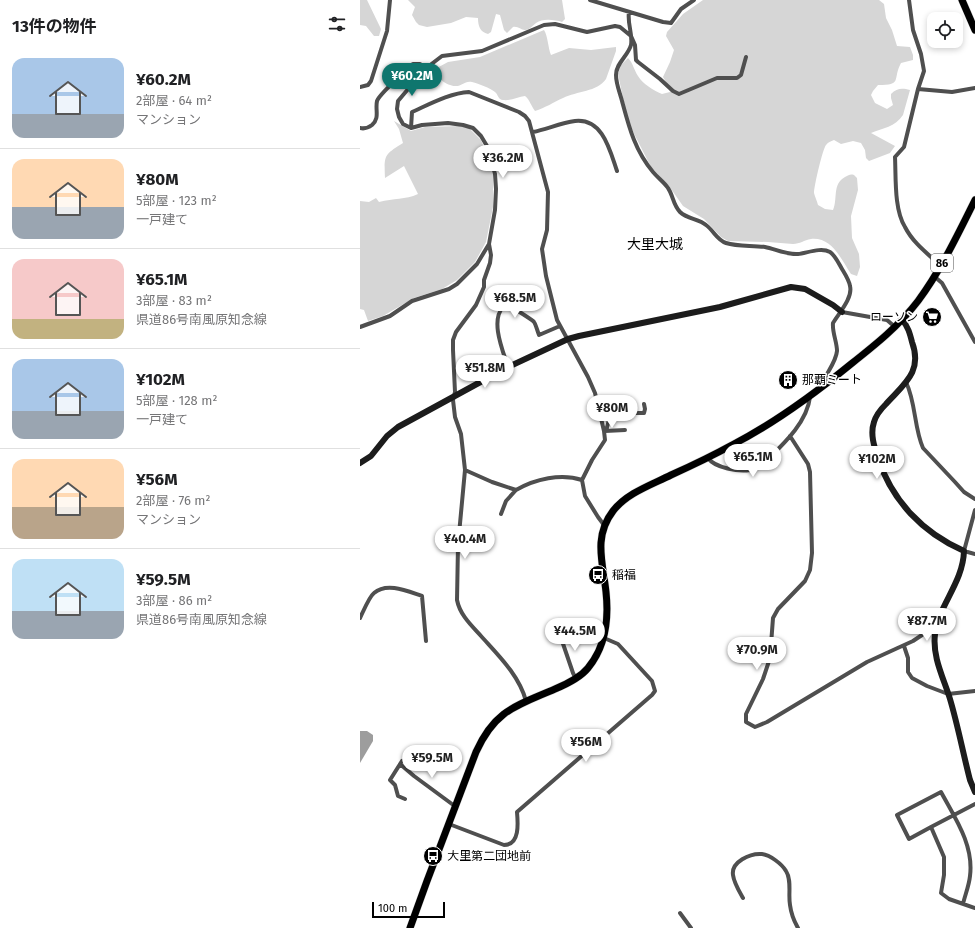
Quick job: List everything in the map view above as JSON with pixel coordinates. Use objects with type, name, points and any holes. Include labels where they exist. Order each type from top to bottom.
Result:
[{"type":"main road","points":[[962,0],[975,30]]},
{"type":"main road","name":"86","points":[[410,928],[476,752],[486,732],[504,713],[526,701],[566,685],[576,679],[586,671],[595,658],[604,638],[606,623],[606,598],[601,560],[601,544],[604,525],[613,511],[619,504],[632,495],[708,458],[775,421],[810,397],[870,349],[902,320],[918,302],[935,277],[975,200]]},
{"type":"street","points":[[360,87],[368,85],[371,81],[387,31],[390,0]]},
{"type":"street","points":[[590,0],[663,22],[671,23],[681,9],[694,0]]},
{"type":"street","points":[[909,0],[913,30],[921,54],[924,71],[904,148],[895,157],[897,201],[904,226],[917,244],[941,266]]},
{"type":"street","points":[[629,12],[631,46],[620,63],[616,73],[617,82],[628,126],[638,151],[653,172],[668,188],[676,206],[684,215],[697,219],[707,226],[719,239],[725,243],[764,247],[795,254],[820,250],[831,253],[841,267],[850,284],[851,290],[842,312],[833,323],[837,351],[835,360],[825,378],[822,387]]},
{"type":"street","points":[[526,701],[510,670],[466,620],[458,607],[457,591],[458,545],[465,470],[461,434],[453,404],[455,392],[452,350],[453,340],[458,329],[476,306],[484,287],[484,280],[490,263],[491,255],[489,244],[495,210],[496,189],[494,174],[489,153],[481,136],[472,128],[448,123],[422,125],[411,128],[403,124],[399,117],[397,109],[398,101],[425,69],[442,56],[482,51],[544,25],[555,24],[587,32],[615,26],[625,30],[631,36],[635,45],[636,60],[660,79],[672,91],[680,94],[717,78],[736,78],[741,75],[746,57]]},
{"type":"street","points":[[360,128],[365,129],[372,125],[378,116],[377,101],[384,92],[413,64],[420,64],[425,69]]},
{"type":"street","points":[[918,90],[952,92],[975,88]]},
{"type":"street","points":[[411,128],[412,112],[461,92],[469,92],[497,103],[525,116],[529,121],[548,192],[547,230],[542,249],[543,263],[554,311],[560,326],[590,382],[605,431],[605,440],[592,460],[582,480],[585,496],[604,525]]},
{"type":"street","points":[[533,132],[575,121],[587,122],[603,134],[618,171]]},
{"type":"street","points":[[360,327],[390,316],[416,300],[449,289],[460,281],[477,264],[489,244]]},
{"type":"street","points":[[935,277],[942,283],[975,342]]},
{"type":"street","points":[[360,463],[371,456],[387,436],[398,427],[508,367],[568,339],[614,328],[720,308],[791,287],[805,289],[842,312],[886,320],[895,326]]},
{"type":"street","points":[[508,367],[498,334],[498,313],[503,307],[511,306],[524,316],[531,319],[539,334],[560,326]]},
{"type":"street","points":[[902,320],[908,330],[916,356],[914,370],[906,382],[882,409],[874,422],[872,436],[881,467],[891,489],[916,520],[935,536],[964,551],[975,554]]},
{"type":"street","points":[[906,382],[920,442],[923,448],[964,492],[975,499]]},
{"type":"street","points":[[708,458],[712,462],[730,469],[751,470],[762,465],[790,436],[807,410],[810,397]]},
{"type":"street","points":[[626,402],[628,413]]},
{"type":"street","points":[[605,431],[610,416],[628,413],[644,414],[644,404]]},
{"type":"street","points":[[605,431],[625,430]]},
{"type":"street","points":[[790,436],[808,464],[810,472],[812,546],[811,566],[805,581],[778,609],[773,618],[770,658],[763,679],[746,714],[746,722],[755,727],[768,722],[867,662],[904,646],[922,635],[938,621]]},
{"type":"street","points":[[465,470],[492,482],[516,490]]},
{"type":"street","points":[[501,514],[506,500],[516,490],[534,482],[544,479],[569,476],[582,480]]},
{"type":"street","points":[[975,510],[959,577],[938,621],[934,647],[948,694],[970,780],[975,792]]},
{"type":"street","points":[[360,618],[373,594],[385,588],[402,589],[422,596],[426,641]]},
{"type":"street","points":[[559,632],[576,679]]},
{"type":"street","points":[[449,824],[504,845],[512,843],[517,834],[517,812],[652,695],[655,691],[652,682],[618,644],[604,638]]},
{"type":"street","points":[[904,646],[908,658],[908,672],[912,678],[927,686],[948,694],[975,692]]},
{"type":"street","points":[[405,799],[398,796],[396,784],[390,780],[402,760],[411,758]]},
{"type":"street","points":[[400,764],[456,806]]},
{"type":"street","points":[[963,904],[970,876],[970,860],[964,835],[954,815],[941,792],[897,815],[909,839],[931,827],[954,815],[975,804]]},
{"type":"street","points":[[931,827],[944,857],[944,875],[941,893],[949,899],[975,908]]},
{"type":"street","points":[[743,898],[733,875],[735,866],[746,857],[761,854],[770,858],[782,866],[788,876],[790,905],[792,915],[798,928]]},
{"type":"street","points":[[680,912],[691,928]]},
{"type":"shaded area","points":[[360,0],[367,0],[381,29],[379,36],[374,36],[366,26],[360,25]]},
{"type":"shaded area","points":[[408,0],[562,0],[565,19],[562,22],[542,20],[527,30],[513,27],[507,33],[504,30],[500,15],[496,14],[491,32],[488,34],[483,32],[480,28],[478,18],[466,17],[451,23],[427,27],[419,25],[416,22],[412,15],[415,7]]},
{"type":"shaded area","points":[[703,0],[879,0],[884,4],[886,18],[897,46],[910,47],[913,60],[901,63],[894,83],[878,85],[871,95],[875,103],[887,109],[893,105],[891,94],[893,92],[900,89],[910,90],[903,115],[900,119],[888,127],[871,133],[895,146],[890,153],[869,161],[866,158],[865,150],[861,143],[853,141],[841,144],[834,140],[826,145],[817,176],[814,193],[818,205],[825,209],[833,210],[838,184],[841,180],[850,175],[854,175],[857,178],[858,190],[851,216],[852,238],[859,254],[860,267],[857,276],[851,274],[830,245],[818,239],[806,240],[793,244],[728,241],[721,237],[704,219],[683,206],[669,186],[651,167],[628,122],[618,74],[621,65],[628,58],[638,76],[645,84],[662,94],[670,92],[669,87],[663,77],[674,50],[666,36],[667,32],[683,14]]},
{"type":"shaded area","points":[[544,30],[551,55],[569,48],[591,50],[616,47],[606,79],[592,89],[568,96],[535,111],[525,96],[501,100],[496,93],[484,86],[467,82],[457,86],[452,86],[439,78],[437,75],[435,69],[448,62],[480,57]]},
{"type":"shaded area","points":[[394,121],[411,131],[425,127],[459,126],[469,128],[481,140],[493,174],[493,207],[486,242],[475,262],[457,280],[442,289],[414,298],[383,316],[368,321],[364,310],[360,309],[360,201],[369,202],[376,198],[379,202],[418,194],[404,166],[385,178],[386,156],[403,143],[399,129]]},
{"type":"shaded area","points":[[360,731],[367,731],[373,735],[373,741],[360,763]]},
{"type":"place","name":"ローソン","points":[[932,317]]},
{"type":"place","name":"那覇ミート","points":[[788,380]]},
{"type":"place","name":"稲福","points":[[598,575]]},
{"type":"place","name":"大里第二団地前","points":[[433,856]]},
{"type":"district","name":"大里大城","points":[[655,244]]}]
